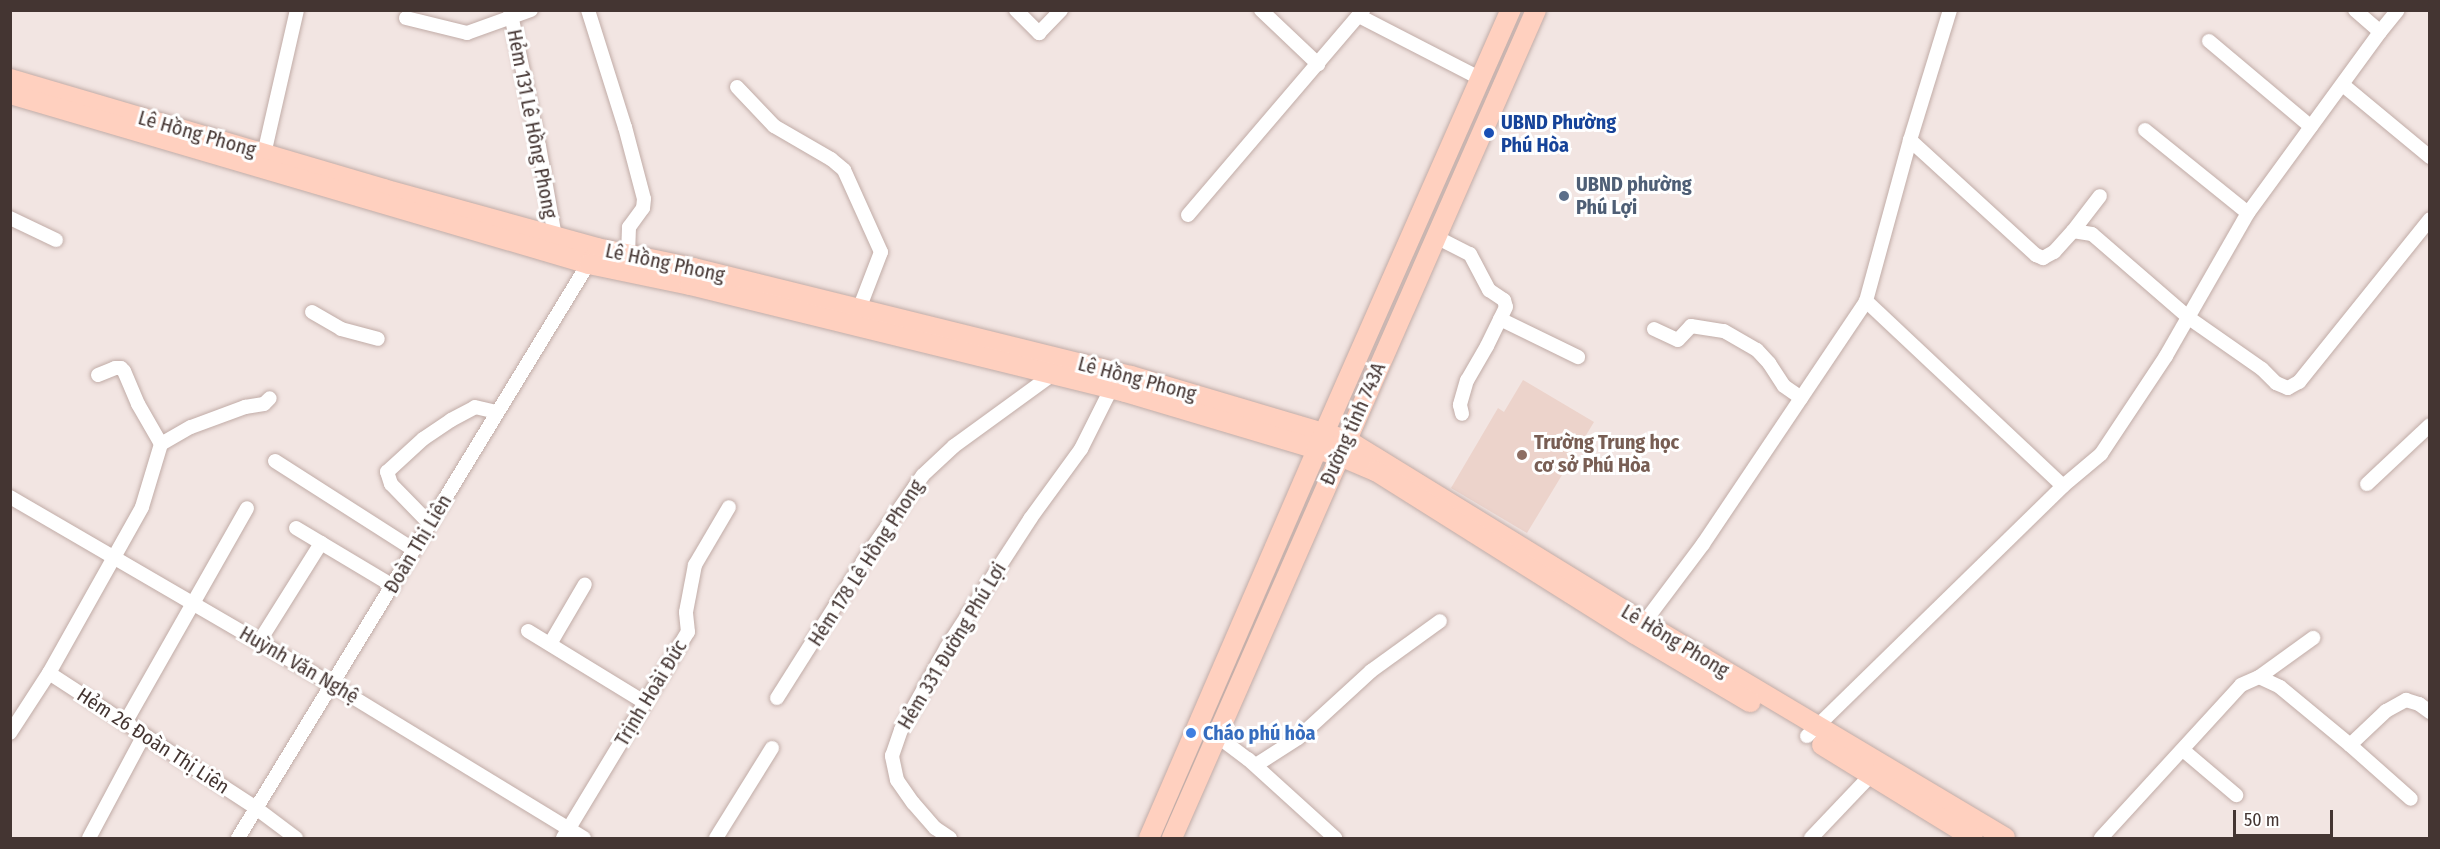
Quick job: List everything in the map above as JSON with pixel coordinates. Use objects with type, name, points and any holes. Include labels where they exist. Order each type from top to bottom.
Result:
[{"type":"street","points":[[264,154],[297,10]]},
{"type":"street","points":[[406,18],[467,33],[510,14],[531,10]]},
{"type":"street","points":[[588,10],[625,127],[644,199],[643,208],[629,227],[628,255]]},
{"type":"street","points":[[1016,10],[1039,33],[1061,10]]},
{"type":"street","points":[[1261,10],[1318,64]]},
{"type":"street","name":"Đường tỉnh 743A","points":[[1149,838],[1321,440],[1511,10]]},
{"type":"street","name":"Đường tỉnh 743A","points":[[1172,838],[1326,482],[1344,448],[1536,10]]},
{"type":"street","points":[[1640,628],[1703,544],[1866,301],[1910,140],[1950,10]]},
{"type":"street","points":[[2355,10],[2380,32]]},
{"type":"street","points":[[1812,732],[2063,486],[2101,454],[2189,318],[2248,213],[2398,10]]},
{"type":"street","points":[[1188,215],[1361,13],[1481,79]]},
{"type":"street","name":"Hẻm 131 Lê Hồng Phong","points":[[510,14],[539,146],[555,237]]},
{"type":"street","points":[[2209,41],[2245,74],[2311,127]]},
{"type":"street","name":"Lê Hồng Phong","points":[[10,79],[555,237],[593,256],[628,255],[1131,376],[1344,448],[1376,471],[1812,732],[2005,838]]},
{"type":"street","points":[[2343,85],[2430,157]]},
{"type":"street","points":[[737,87],[774,126],[831,159],[844,170],[881,252],[859,309]]},
{"type":"street","name":"Lê Hồng Phong","points":[[10,94],[690,285],[1321,440]]},
{"type":"street","points":[[2145,130],[2248,213]]},
{"type":"street","points":[[1910,140],[2036,255],[2043,258],[2054,252],[2100,196]]},
{"type":"street","points":[[1448,153],[1468,163]]},
{"type":"street","points":[[10,218],[56,240]]},
{"type":"street","points":[[2073,231],[2092,234],[2189,318],[2262,369],[2276,383],[2288,388],[2299,382],[2430,219]]},
{"type":"street","points":[[1436,237],[1470,254],[1489,290],[1504,300],[1506,307],[1467,380],[1460,405],[1462,414]]},
{"type":"street","name":"Đoàn Thị Liên","points":[[238,838],[333,686],[496,412],[593,256]]},
{"type":"street","points":[[1866,301],[2063,486]]},
{"type":"street","points":[[312,312],[341,329],[378,339]]},
{"type":"street","points":[[1500,319],[1578,357]]},
{"type":"street","points":[[1654,329],[1678,340],[1691,326],[1724,331],[1757,350],[1769,363],[1784,386],[1801,398]]},
{"type":"street","points":[[98,375],[115,368],[121,368],[124,371],[138,404],[161,444]]},
{"type":"street","name":"Hẻm 178 Lê Hồng Phong","points":[[777,698],[868,554],[923,475],[954,446],[1053,374]]},
{"type":"street","name":"Hẻm 331 Đường Phú Lợi","points":[[950,838],[935,828],[912,803],[897,780],[892,756],[900,730],[947,647],[1030,519],[1081,448],[1111,389]]},
{"type":"street","points":[[10,733],[49,673],[142,507],[161,444],[191,427],[245,407],[264,405],[270,398]]},
{"type":"street","points":[[430,524],[391,484],[387,472],[423,439],[451,420],[475,407],[496,412]]},
{"type":"street","points":[[2367,484],[2430,425]]},
{"type":"street","points":[[275,461],[414,550]]},
{"type":"street","name":"Huỳnh Văn Nghệ","points":[[10,496],[333,686],[566,834],[584,838]]},
{"type":"street","name":"Trịnh Hoài Đức","points":[[566,834],[688,632],[686,612],[695,565],[729,507]]},
{"type":"street","points":[[125,723],[191,602],[247,508]]},
{"type":"street","points":[[296,528],[393,586]]},
{"type":"street","points":[[259,642],[321,543]]},
{"type":"street","points":[[550,644],[585,584]]},
{"type":"street","points":[[1256,765],[1298,738],[1371,671],[1440,621]]},
{"type":"street","points":[[528,631],[644,702]]},
{"type":"street","points":[[2101,838],[2241,686],[2259,677],[2313,638]]},
{"type":"street","name":"Hẻm 26 Đoàn Thị Liên","points":[[49,673],[256,808],[296,838]]},
{"type":"street","points":[[2259,677],[2280,687],[2411,799]]},
{"type":"street","points":[[2350,745],[2386,711],[2406,700],[2419,704],[2430,712]]},
{"type":"street","name":"Lê Hồng Phong","points":[[1812,732],[1870,776],[1972,838]]},
{"type":"street","points":[[89,838],[144,735]]},
{"type":"street","points":[[1216,736],[1256,765],[1335,838]]},
{"type":"street","points":[[716,838],[772,748]]},
{"type":"street","points":[[2183,750],[2236,795]]},
{"type":"street","points":[[1811,838],[1870,776]]},
{"type":"shaded area","name":"Trường Trung học cơ sở Phú Hòa","points":[[1523,380],[1594,422],[1527,533],[1451,488],[1498,408],[1504,412]]},
{"type":"place","name":"UBND Phường Phú Hòa","points":[[1489,133]]},
{"type":"place","name":"UBND phường Phú Lợi","points":[[1564,196]]},
{"type":"place","name":"Trường Trung học cơ sở Phú Hòa","points":[[1522,455]]},
{"type":"place","name":"Cháo phú hòa","points":[[1191,733]]}]
